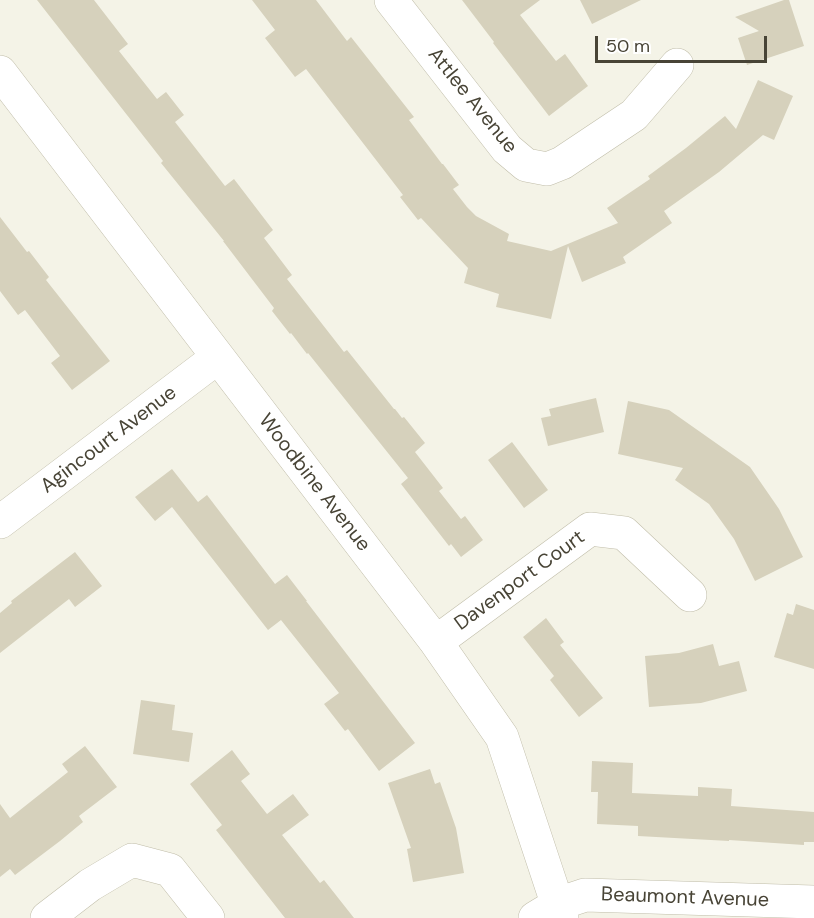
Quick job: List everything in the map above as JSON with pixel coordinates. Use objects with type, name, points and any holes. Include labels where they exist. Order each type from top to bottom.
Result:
[{"type":"street","name":"Attlee Avenue","points":[[391,0],[507,149],[526,165],[547,169],[562,163],[634,115],[677,65]]},
{"type":"street","name":"Woodbine Avenue","points":[[0,72],[436,642],[502,737],[552,913]]},
{"type":"street","name":"Agincourt Avenue","points":[[0,522],[218,357]]},
{"type":"street","name":"Davenport Court","points":[[436,642],[590,529],[624,533],[690,596]]},
{"type":"street","points":[[47,918],[90,885],[132,860],[171,870],[208,918]]},
{"type":"street","name":"Beaumont Avenue","points":[[552,913],[585,895],[814,902]]},
{"type":"building","points":[[37,0],[94,0],[128,44],[119,51],[157,99],[166,92],[184,115],[175,122],[225,186],[234,179],[273,230],[264,238],[292,275],[287,279],[344,352],[347,350],[394,409],[402,418],[404,417],[425,443],[415,452],[443,488],[439,491],[461,519],[465,516],[483,540],[461,557],[451,544],[449,546],[401,484],[408,478],[272,311],[274,308],[224,241],[161,163],[163,161]]},
{"type":"building","points":[[252,0],[316,0],[347,41],[351,37],[414,117],[409,120],[459,185],[453,189],[467,207],[476,216],[509,234],[507,241],[551,251],[618,223],[607,208],[650,179],[648,176],[725,116],[736,129],[758,80],[793,96],[774,140],[763,135],[719,172],[664,211],[672,223],[623,257],[626,263],[582,282],[568,246],[551,319],[496,307],[499,294],[464,283],[468,268],[421,218],[418,220],[400,197],[403,195],[306,69],[295,77],[265,38],[275,30]]},
{"type":"building","points":[[462,0],[540,0],[520,15],[556,61],[565,54],[588,86],[549,116]]},
{"type":"building","points":[[580,0],[641,0],[592,24]]},
{"type":"building","points":[[789,0],[804,46],[747,65],[738,38],[759,31],[735,17]]},
{"type":"building","points":[[0,217],[49,277],[46,280],[110,361],[72,390],[51,363],[60,356],[25,310],[18,315],[0,291]]},
{"type":"building","points":[[596,398],[604,432],[548,446],[541,418],[551,416],[549,409]]},
{"type":"building","points":[[628,401],[669,410],[750,467],[779,509],[803,557],[755,581],[734,539],[709,504],[675,480],[683,468],[618,454]]},
{"type":"building","points":[[512,442],[548,490],[524,508],[488,460]]},
{"type":"building","points":[[172,469],[198,502],[207,495],[275,584],[287,575],[415,743],[379,771],[348,729],[345,731],[324,704],[339,693],[281,620],[268,630],[172,507],[155,521],[135,497]]},
{"type":"building","points":[[75,552],[102,586],[75,607],[69,599],[0,653],[0,613],[12,603],[11,601]]},
{"type":"building","points":[[796,604],[814,610],[814,669],[774,657],[787,613],[793,615]]},
{"type":"building","points":[[546,618],[564,642],[560,645],[603,698],[579,717],[550,680],[554,676],[523,637]]},
{"type":"building","points":[[713,644],[719,666],[739,661],[747,691],[701,703],[649,707],[645,656],[679,653]]},
{"type":"building","points":[[141,700],[175,705],[172,730],[193,733],[189,762],[133,754]]},
{"type":"building","points":[[85,746],[117,787],[79,816],[83,822],[60,841],[15,875],[10,869],[0,877],[0,804],[10,818],[68,772],[62,764]]},
{"type":"building","points":[[232,750],[250,774],[241,781],[267,814],[293,794],[309,815],[282,835],[320,883],[324,880],[354,918],[285,918],[216,830],[222,825],[190,784]]},
{"type":"building","points":[[592,761],[633,763],[632,793],[698,796],[698,787],[732,789],[731,806],[814,812],[814,842],[804,842],[804,845],[638,836],[638,826],[597,824],[598,792],[591,792]]},
{"type":"building","points":[[430,769],[435,784],[440,782],[456,828],[464,873],[413,882],[407,849],[411,848],[388,783]]}]
